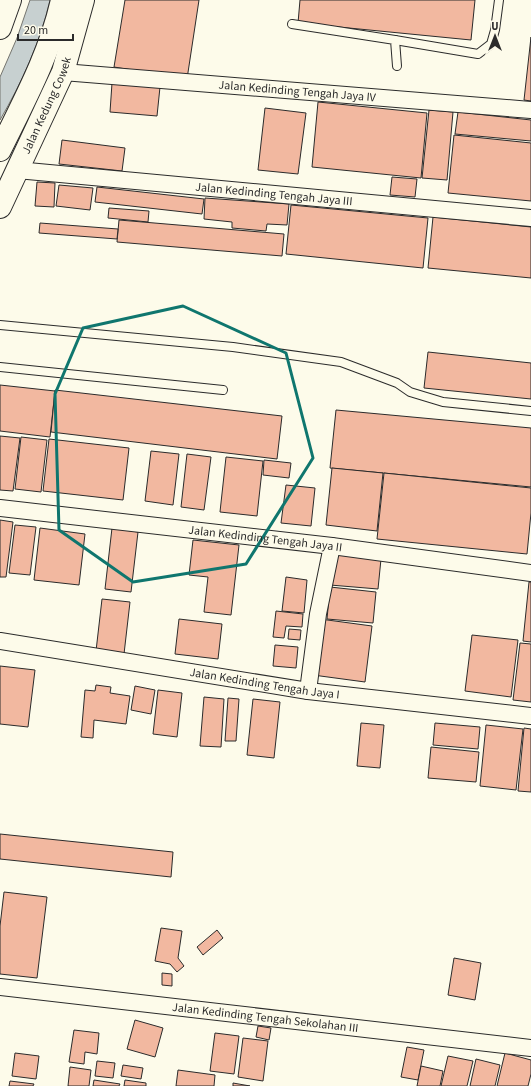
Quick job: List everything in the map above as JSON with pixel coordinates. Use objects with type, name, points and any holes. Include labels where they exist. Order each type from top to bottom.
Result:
[{"type":"main road","points":[[0,28],[10,0]]},
{"type":"main road","name":"Jalan Kedung Cowek","points":[[0,150],[45,58],[56,26],[62,0]]},
{"type":"main road","name":"Jalan Kedung Cowek","points":[[0,207],[63,72],[83,0]]},
{"type":"street","name":"Jalan Kedinding Tengah Jaya IV","points":[[63,72],[531,110]]},
{"type":"street","name":"Jalan Kedinding Tengah Jaya III","points":[[17,170],[531,218]]},
{"type":"street","name":"Jalan Kedinding Tengah Jaya II","points":[[0,508],[332,546],[531,573]]},
{"type":"street","points":[[308,691],[318,614],[332,546]]},
{"type":"street","name":"Jalan Kedinding Tengah Jaya I","points":[[0,641],[308,691],[531,716]]},
{"type":"street","name":"Jalan Kedinding Tengah Sekolahan III","points":[[0,987],[531,1048]]},
{"type":"lane","points":[[292,24],[478,54],[491,44],[495,30],[499,0]]},
{"type":"lane","points":[[395,40],[397,66]]},
{"type":"lane","points":[[0,325],[233,347],[341,362],[396,383],[410,392],[443,402],[531,411]]},
{"type":"lane","points":[[0,367],[223,390]]},
{"type":"highlighted area","points":[[183,306],[286,353],[313,458],[246,564],[133,582],[59,530],[55,394],[83,328]]},
{"type":"shaded area","points":[[30,0],[50,0],[41,32],[30,62],[0,120],[0,77],[17,38]]},
{"type":"building","points":[[125,0],[199,0],[187,79],[114,67]]},
{"type":"building","points":[[300,0],[475,0],[471,40],[298,23]]},
{"type":"building","points":[[531,37],[531,101],[524,100]]},
{"type":"building","points":[[112,83],[160,87],[157,116],[110,112]]},
{"type":"building","points":[[318,102],[427,113],[421,178],[312,167]]},
{"type":"building","points":[[265,108],[306,113],[298,174],[258,170]]},
{"type":"building","points":[[429,110],[453,112],[447,180],[422,178]]},
{"type":"building","points":[[458,112],[531,120],[531,141],[455,134]]},
{"type":"building","points":[[454,135],[531,143],[531,201],[448,193]]},
{"type":"building","points":[[62,140],[125,148],[122,171],[59,164]]},
{"type":"building","points":[[392,177],[417,179],[415,197],[390,195]]},
{"type":"building","points":[[37,182],[55,183],[54,207],[35,206]]},
{"type":"building","points":[[59,185],[93,188],[90,210],[56,206]]},
{"type":"building","points":[[97,187],[204,199],[202,214],[95,202]]},
{"type":"building","points":[[205,198],[289,204],[287,225],[267,224],[266,231],[232,228],[232,222],[204,219]]},
{"type":"building","points":[[291,205],[428,218],[423,268],[286,254]]},
{"type":"building","points":[[109,208],[149,211],[148,222],[108,218]]},
{"type":"building","points":[[433,217],[531,227],[531,278],[428,268]]},
{"type":"building","points":[[119,220],[284,234],[282,256],[117,242]]},
{"type":"building","points":[[40,223],[118,229],[117,239],[39,233]]},
{"type":"building","points":[[428,352],[531,363],[531,399],[424,388]]},
{"type":"building","points":[[0,385],[55,391],[50,437],[0,431]]},
{"type":"building","points":[[55,390],[282,416],[277,459],[51,432]]},
{"type":"building","points":[[336,410],[531,428],[531,487],[330,468]]},
{"type":"building","points":[[0,436],[20,438],[13,491],[0,490]]},
{"type":"building","points":[[21,437],[47,440],[41,492],[15,489]]},
{"type":"building","points":[[49,439],[129,448],[123,500],[43,491]]},
{"type":"building","points":[[151,451],[179,454],[173,505],[145,501]]},
{"type":"building","points":[[187,454],[211,457],[204,510],[181,507]]},
{"type":"building","points":[[226,457],[263,461],[257,516],[220,512]]},
{"type":"building","points":[[264,460],[291,463],[289,478],[263,475]]},
{"type":"building","points":[[332,468],[383,473],[377,531],[326,525]]},
{"type":"building","points":[[384,473],[531,488],[531,513],[527,554],[377,539]]},
{"type":"building","points":[[286,485],[315,488],[311,526],[281,523]]},
{"type":"building","points":[[0,520],[13,522],[6,577],[0,577]]},
{"type":"building","points":[[15,525],[36,527],[30,575],[9,573]]},
{"type":"building","points":[[40,528],[85,534],[79,585],[34,580]]},
{"type":"building","points":[[112,528],[138,532],[131,592],[105,589]]},
{"type":"building","points":[[193,540],[239,545],[231,615],[204,612],[208,577],[189,575]]},
{"type":"building","points":[[333,554],[381,559],[378,589],[330,585]]},
{"type":"building","points":[[286,577],[307,580],[304,613],[282,611]]},
{"type":"building","points":[[529,582],[531,582],[531,642],[523,641]]},
{"type":"building","points":[[330,587],[376,592],[373,623],[327,619]]},
{"type":"building","points":[[102,599],[130,602],[124,654],[96,651]]},
{"type":"building","points":[[276,611],[303,614],[302,627],[286,626],[284,638],[273,637]]},
{"type":"building","points":[[179,619],[222,624],[218,659],[175,654]]},
{"type":"building","points":[[320,619],[372,626],[365,682],[313,675]]},
{"type":"building","points":[[289,629],[301,630],[300,640],[288,639]]},
{"type":"building","points":[[472,635],[518,640],[511,697],[465,691]]},
{"type":"building","points":[[520,643],[531,644],[531,702],[513,700]]},
{"type":"building","points":[[275,645],[298,647],[296,668],[273,666]]},
{"type":"building","points":[[0,666],[35,670],[28,727],[0,724]]},
{"type":"building","points":[[96,685],[111,687],[110,693],[130,696],[126,724],[94,720],[93,738],[81,737],[85,690],[95,691]]},
{"type":"building","points":[[135,686],[155,690],[151,714],[131,710]]},
{"type":"building","points":[[158,690],[182,693],[177,737],[153,734]]},
{"type":"building","points":[[204,697],[224,699],[221,747],[200,746]]},
{"type":"building","points":[[228,698],[239,699],[236,741],[225,741]]},
{"type":"building","points":[[253,699],[280,702],[274,758],[247,755]]},
{"type":"building","points":[[361,723],[384,725],[380,768],[357,766]]},
{"type":"building","points":[[435,723],[480,727],[478,749],[433,745]]},
{"type":"building","points":[[486,725],[523,729],[516,790],[480,786]]},
{"type":"building","points":[[524,728],[531,729],[531,792],[518,791]]},
{"type":"building","points":[[431,747],[479,752],[476,782],[428,778]]},
{"type":"building","points":[[0,834],[173,852],[171,877],[0,859]]},
{"type":"building","points":[[4,892],[47,897],[37,978],[0,974],[0,926]]},
{"type":"building","points":[[161,928],[182,931],[178,958],[184,966],[177,972],[170,964],[155,961]]},
{"type":"building","points":[[217,930],[223,938],[203,955],[197,947]]},
{"type":"building","points":[[454,958],[481,963],[475,1000],[448,995]]},
{"type":"building","points":[[162,973],[172,974],[172,986],[162,985]]},
{"type":"building","points":[[135,1020],[163,1028],[155,1057],[127,1049]]},
{"type":"building","points":[[258,1026],[271,1028],[269,1040],[256,1037]]},
{"type":"building","points":[[74,1030],[99,1033],[97,1054],[85,1052],[84,1064],[69,1062]]},
{"type":"building","points":[[215,1033],[239,1036],[234,1074],[210,1071]]},
{"type":"building","points":[[243,1038],[268,1041],[263,1081],[238,1077]]},
{"type":"building","points":[[407,1047],[424,1050],[418,1080],[401,1077]]},
{"type":"building","points":[[15,1053],[39,1056],[36,1079],[12,1076]]},
{"type":"building","points":[[505,1053],[531,1060],[531,1074],[528,1086],[497,1086]]},
{"type":"building","points":[[448,1056],[473,1061],[467,1086],[441,1086]]},
{"type":"building","points":[[476,1059],[500,1065],[495,1086],[470,1086]]},
{"type":"building","points":[[97,1061],[115,1063],[113,1078],[95,1076]]},
{"type":"building","points":[[123,1065],[143,1068],[141,1079],[121,1076]]},
{"type":"building","points":[[421,1066],[443,1071],[440,1086],[417,1086]]},
{"type":"building","points":[[70,1067],[91,1070],[89,1086],[68,1086]]},
{"type":"building","points":[[178,1070],[215,1075],[214,1086],[176,1086]]},
{"type":"building","points":[[94,1080],[120,1084],[119,1086],[93,1086]]},
{"type":"building","points":[[125,1080],[146,1083],[146,1086],[124,1086]]},
{"type":"building","points":[[10,1081],[34,1084],[33,1086],[9,1086]]},
{"type":"building","points":[[233,1083],[250,1086],[233,1086]]}]
